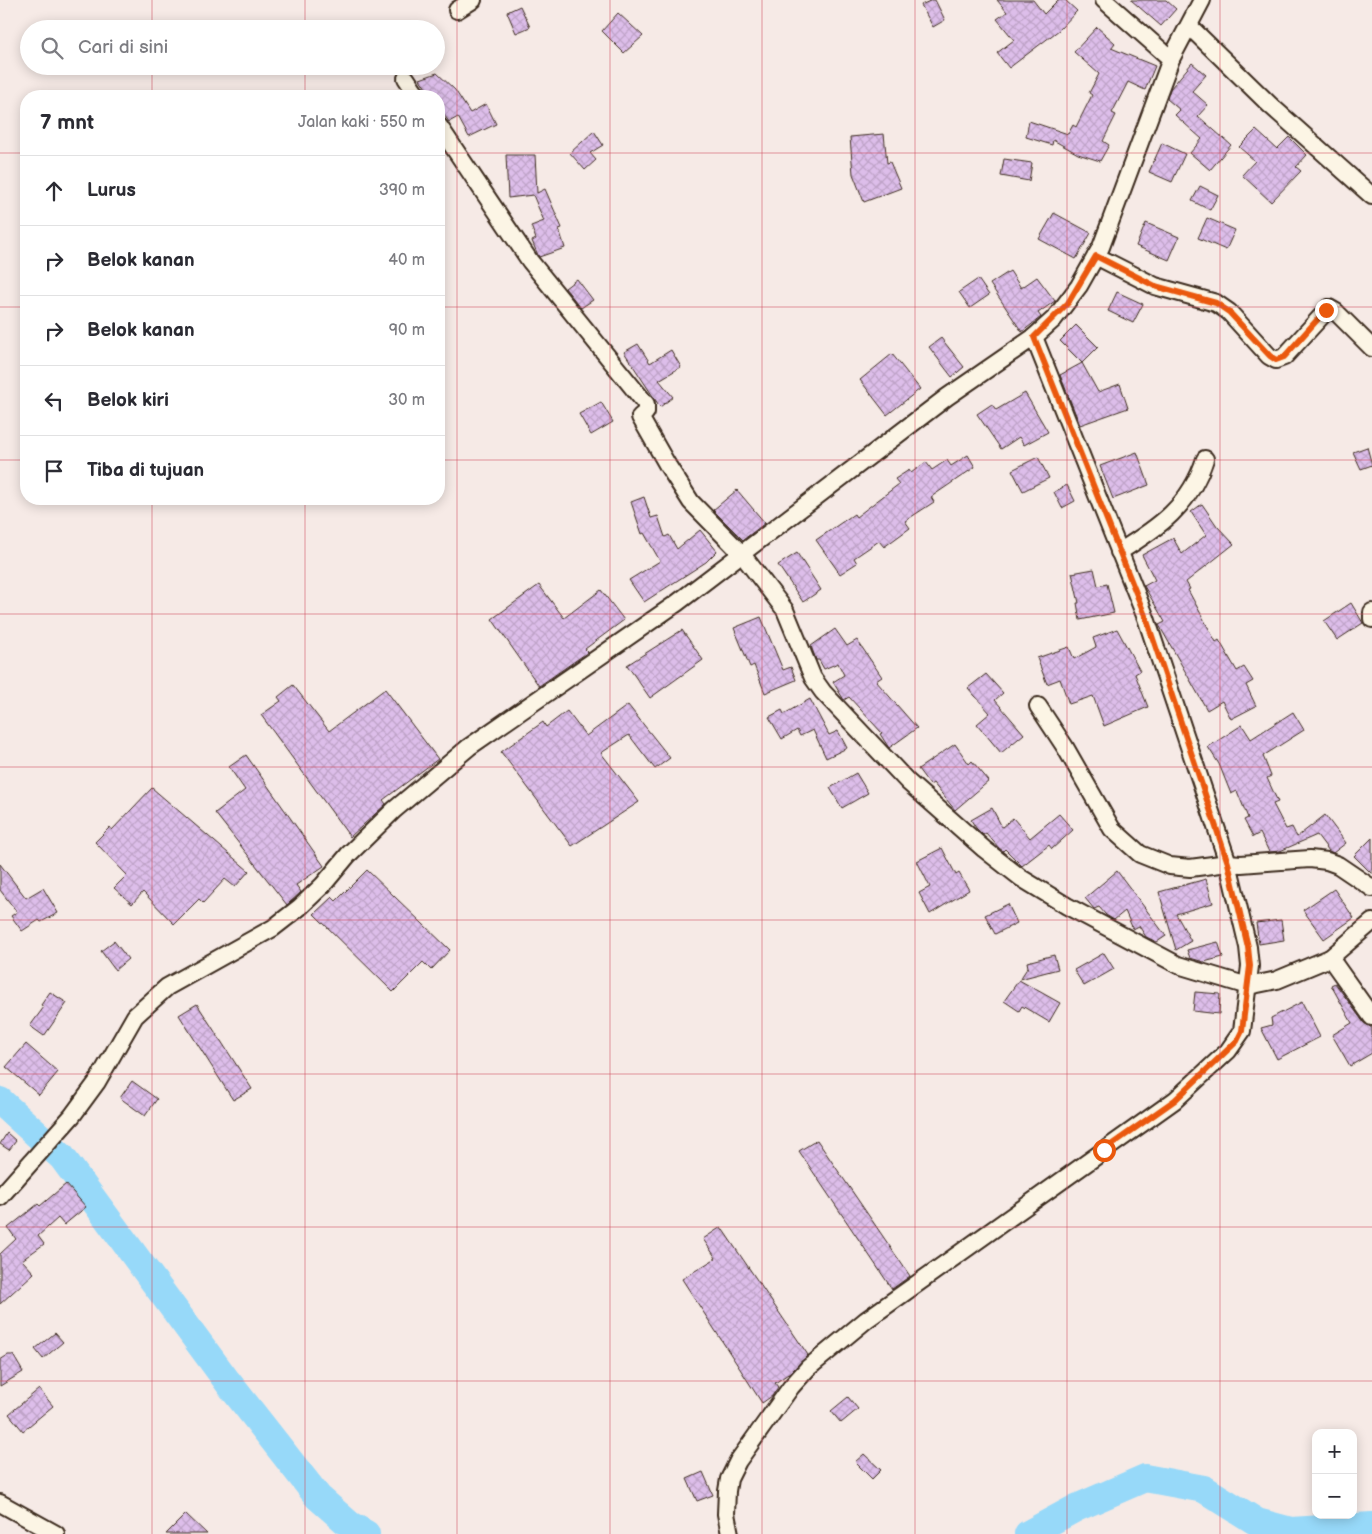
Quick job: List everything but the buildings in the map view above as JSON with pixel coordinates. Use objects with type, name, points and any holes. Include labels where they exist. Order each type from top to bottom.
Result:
[{"type":"street","points":[[457,10],[473,0]]},
{"type":"street","points":[[1104,0],[1171,59]]},
{"type":"street","points":[[0,1197],[72,1116],[97,1082],[135,1016],[167,987],[273,928],[312,896],[348,855],[394,810],[461,753],[500,723],[625,640],[947,397],[1034,337],[1068,303],[1096,256],[1112,224],[1171,59],[1202,0]]},
{"type":"street","points":[[1189,26],[1270,105],[1372,196]]},
{"type":"street","points":[[406,78],[414,90]]},
{"type":"street","points":[[445,135],[530,261],[646,404],[646,412],[640,417],[687,496],[741,553],[785,610],[814,678],[823,692],[908,782],[984,849],[1042,892],[1178,965],[1248,986],[1283,978],[1330,958],[1372,922]]},
{"type":"street","points":[[1096,256],[1155,286],[1216,303],[1229,312],[1276,360],[1284,357],[1329,308],[1372,348]]},
{"type":"street","points":[[730,1534],[726,1514],[729,1479],[738,1461],[800,1376],[866,1320],[1175,1100],[1237,1041],[1242,1031],[1248,986],[1248,947],[1228,863],[1146,618],[1034,337]]},
{"type":"street","points":[[1119,552],[1172,515],[1199,476],[1205,459]]},
{"type":"street","points":[[1372,612],[1372,619]]},
{"type":"street","points":[[1038,706],[1065,746],[1112,829],[1127,844],[1146,857],[1170,866],[1190,868],[1228,863],[1241,864],[1310,859],[1327,861],[1338,865],[1372,888]]},
{"type":"street","points":[[1330,958],[1372,1017]]},
{"type":"street","points":[[0,1503],[56,1534]]},
{"type":"waterway","points":[[0,1101],[62,1157],[227,1381],[318,1497],[350,1525],[366,1534]]},
{"type":"waterway","points":[[1028,1534],[1076,1508],[1145,1478],[1204,1489],[1257,1522],[1291,1531],[1372,1526]]},
{"type":"route","points":[[1104,1150],[1175,1100],[1237,1041],[1242,1031],[1250,966],[1248,947],[1228,863],[1146,618],[1034,337],[1068,303],[1096,256],[1155,286],[1216,303],[1229,312],[1265,352],[1276,360],[1284,357],[1326,310]]}]
